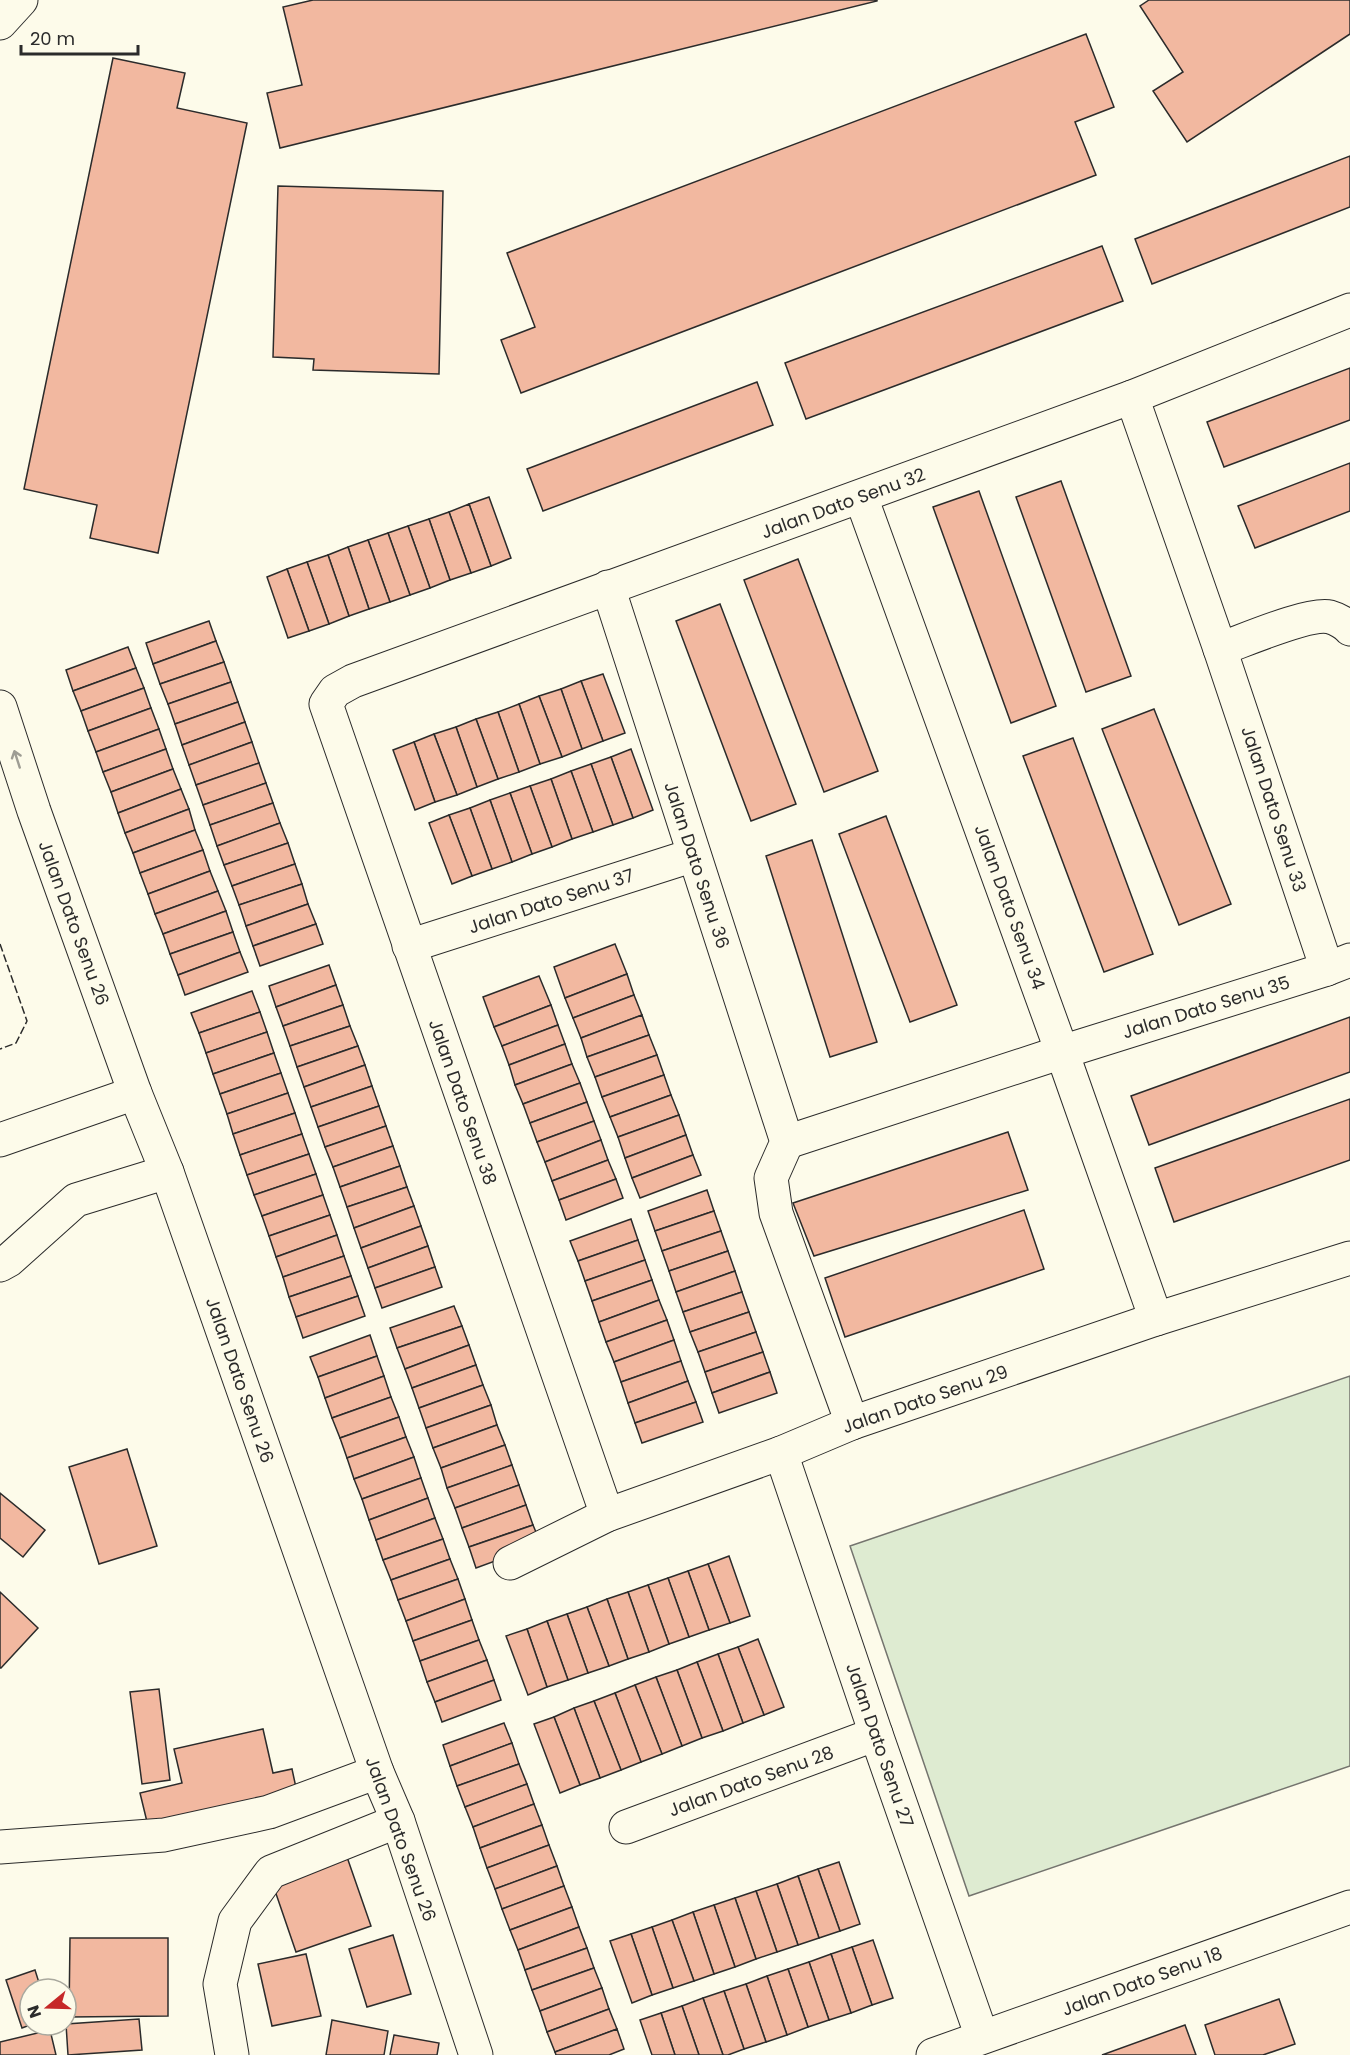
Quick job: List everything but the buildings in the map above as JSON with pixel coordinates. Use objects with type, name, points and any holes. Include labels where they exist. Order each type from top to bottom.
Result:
[{"type":"street","points":[[0,23],[21,0]]},
{"type":"street","name":"Jalan Dato Senu 32","points":[[335,691],[353,681],[1132,397],[1350,310]]},
{"type":"street","name":"Jalan Dato Senu 33","points":[[1132,397],[1220,649],[1338,965]]},
{"type":"street","name":"Jalan Dato Senu 34","points":[[861,497],[1156,1319]]},
{"type":"street","name":"Jalan Dato Senu 36","points":[[608,587],[787,1142]]},
{"type":"street","points":[[1220,649],[1308,618],[1329,617],[1347,625],[1350,629]]},
{"type":"street","name":"Jalan Dato Senu 38","points":[[335,691],[326,704],[332,723],[607,1515]]},
{"type":"street","name":"Jalan Dato Senu 26","points":[[0,707],[34,811],[135,1094],[167,1172],[377,1772],[398,1821],[476,2055]]},
{"type":"street","name":"Jalan Dato Senu 37","points":[[409,946],[694,855]]},
{"type":"street","name":"Jalan Dato Senu 35","points":[[1062,1052],[1338,965]]},
{"type":"street","points":[[852,1423],[776,1213],[771,1178],[787,1142],[1062,1052]]},
{"type":"street","points":[[0,1140],[135,1094]]},
{"type":"street","points":[[0,1265],[9,1260],[76,1200],[167,1172]]},
{"type":"street","name":"Jalan Dato Senu 29","points":[[510,1563],[607,1515],[781,1453],[852,1423],[1156,1319],[1350,1258]]},
{"type":"street","name":"Jalan Dato Senu 27","points":[[781,1453],[982,2037]]},
{"type":"street","name":"Jalan Dato Senu 28","points":[[626,1827],[876,1734]]},
{"type":"street","points":[[0,1847],[164,1835],[269,1812],[377,1772]]},
{"type":"street","points":[[232,2055],[220,1984],[235,1921],[271,1872],[398,1821]]},
{"type":"street","name":"Jalan Dato Senu 18","points":[[933,2055],[1350,1907]]},
{"type":"green space","points":[[1350,1376],[1350,1766],[969,1896],[850,1546]]},
{"type":"fence","points":[[0,944],[27,1021],[16,1043],[0,1049]]}]
